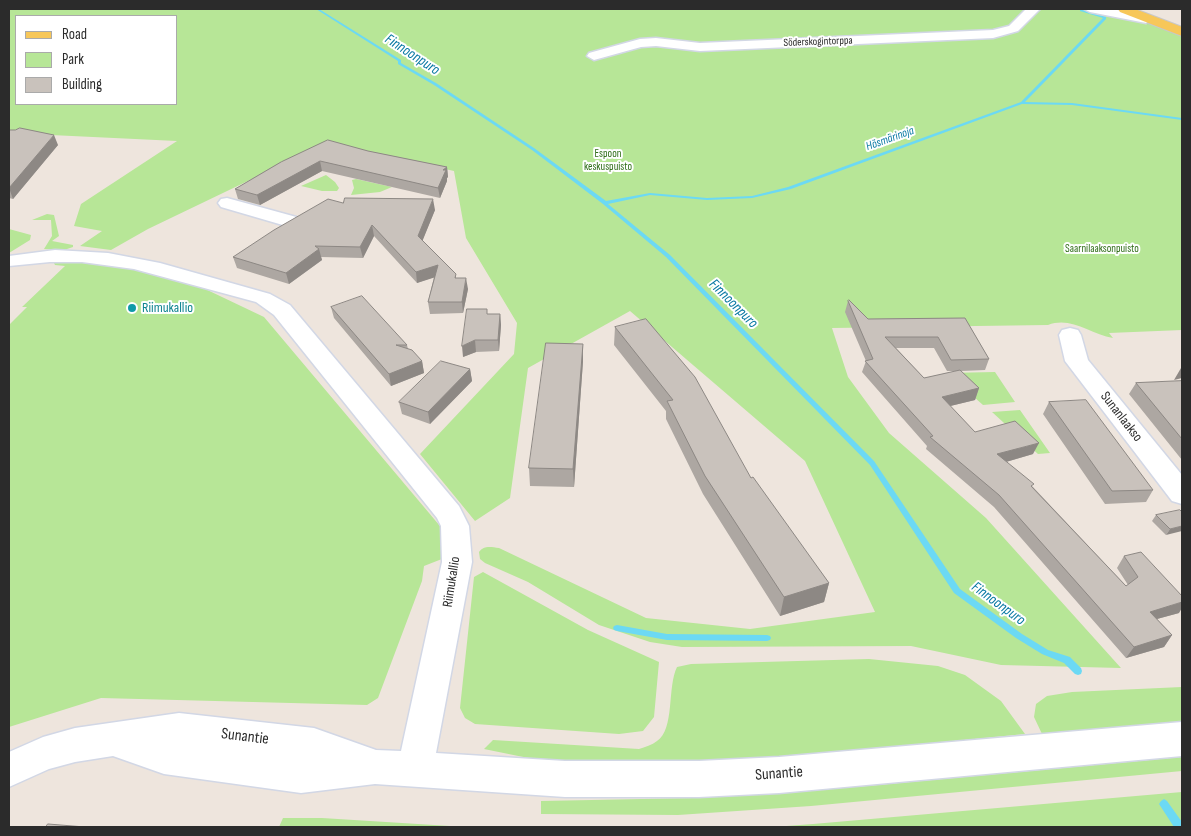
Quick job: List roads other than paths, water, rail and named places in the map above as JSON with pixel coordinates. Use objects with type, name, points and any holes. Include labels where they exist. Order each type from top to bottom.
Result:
[{"type":"main road","points":[[1124,9],[1182,32]]},
{"type":"street","name":"Söderskogintorppa","points":[[594,56],[645,42],[700,46],[978,36],[1012,29],[1017,26],[1026,12],[1034,9]]},
{"type":"street","points":[[1090,9],[1146,19]]},
{"type":"street","points":[[227,203],[293,222]]},
{"type":"street","name":"Riimukallio","points":[[14,261],[54,256],[126,262],[155,267],[263,298],[274,304],[282,310],[449,513],[456,526],[458,562],[415,770]]},
{"type":"street","name":"Sunanlaakso","points":[[1070,335],[1077,362],[1182,494]]},
{"type":"street","name":"Sunantie","points":[[9,770],[44,754],[75,745],[112,739],[164,756],[301,775],[375,767],[565,779],[699,778],[779,774],[1182,739]]},
{"type":"waterway","name":"Finnoonpuro","points":[[317,9],[400,61],[399,63],[435,84],[533,149],[605,203]]},
{"type":"waterway","points":[[1022,103],[1105,18],[1081,10]]},
{"type":"waterway","name":"Hösmärinoja","points":[[605,203],[650,194],[707,199],[752,197],[789,188],[1022,103]]},
{"type":"waterway","name":"Hösmärinoja","points":[[1022,103],[1072,104],[1182,119]]},
{"type":"waterway","name":"Finnoonpuro","points":[[605,203],[668,256],[872,463],[957,591],[1019,636],[1045,652],[1067,660],[1078,671]]},
{"type":"waterway","points":[[617,628],[667,637],[767,638]]},
{"type":"waterway","name":"Finnoonpuro","points":[[1164,804],[1180,827]]},
{"type":"place","name":"Riimukallio","points":[[132,308]]},
{"type":"park label","name":"Espoon keskuspuisto","points":[[608,160]]},
{"type":"park label","name":"Saarnilaaksonpuisto","points":[[1102,249]]}]
